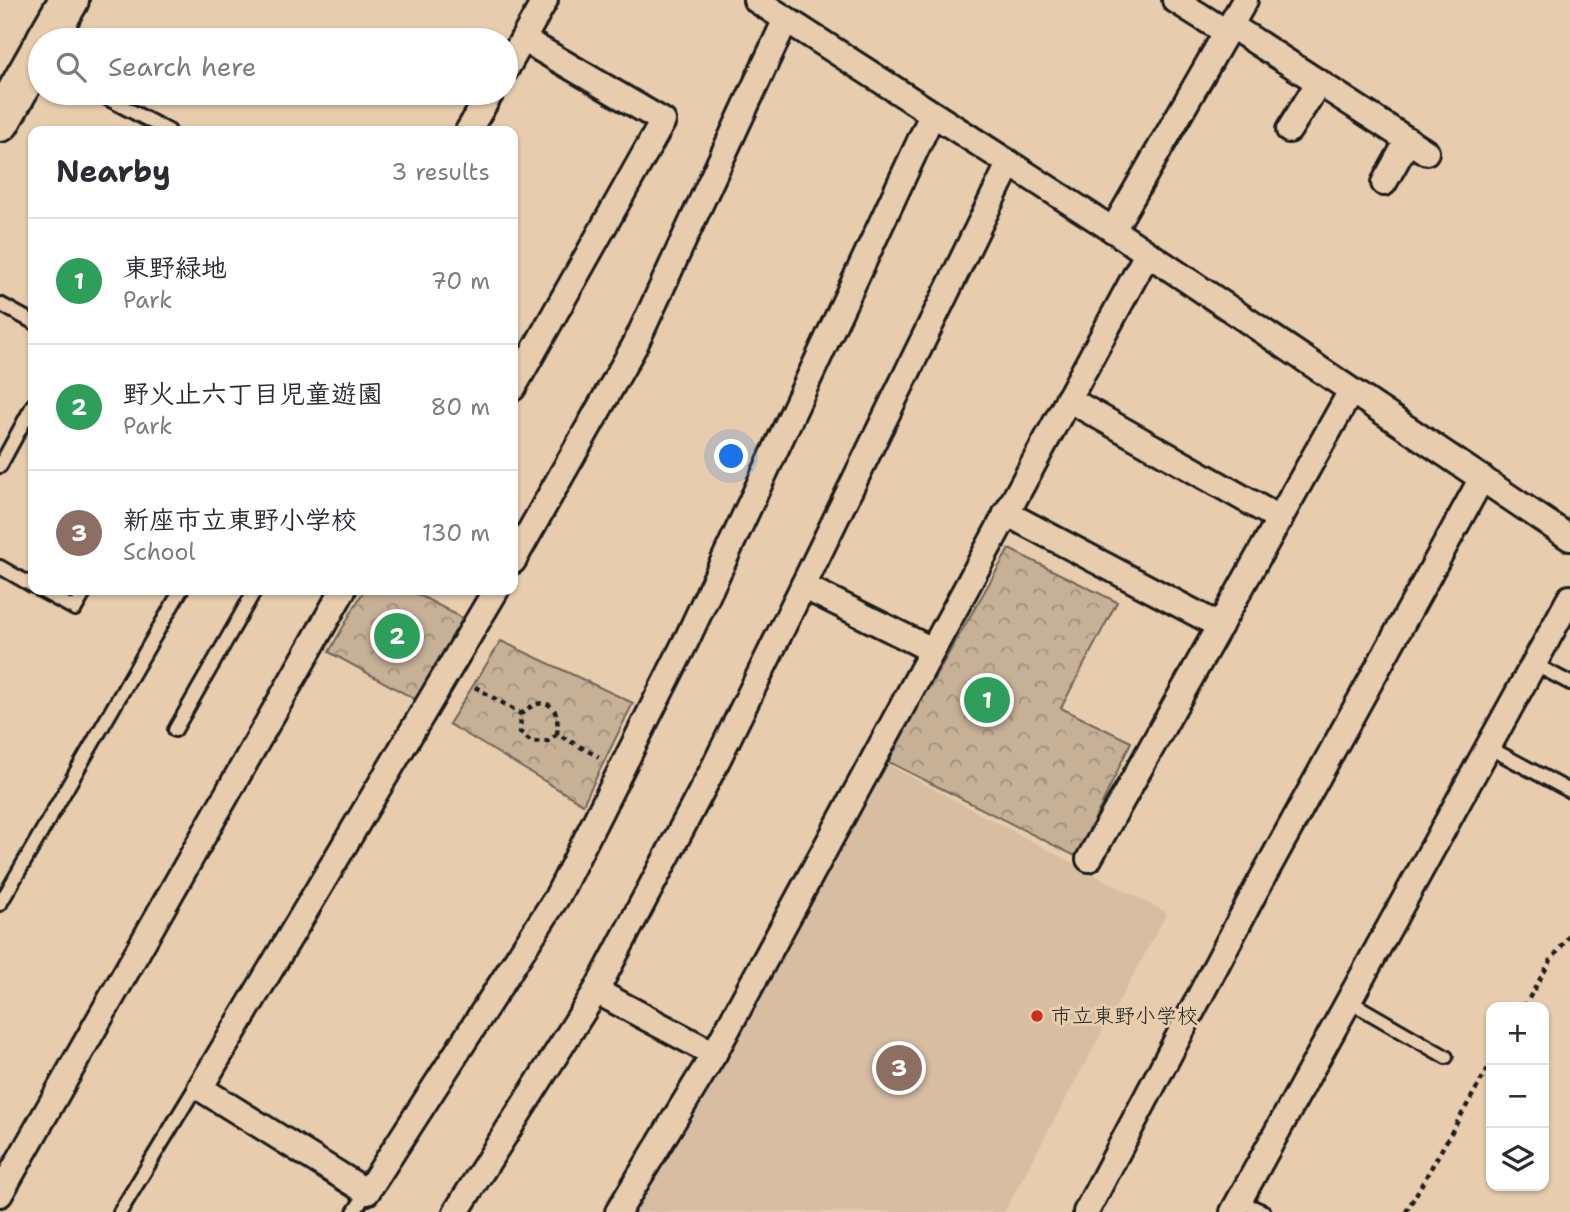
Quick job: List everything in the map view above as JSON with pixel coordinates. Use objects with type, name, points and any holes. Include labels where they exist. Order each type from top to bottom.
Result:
[{"type":"main road","points":[[54,28],[69,0]]},
{"type":"main road","points":[[0,122],[28,74]]},
{"type":"street","points":[[518,48],[545,0]]},
{"type":"street","points":[[756,0],[1113,230],[1570,538]]},
{"type":"street","points":[[1175,0],[1320,82],[1417,146],[1384,183]]},
{"type":"street","points":[[1113,230],[1245,0]]},
{"type":"street","points":[[518,552],[635,345],[786,19]]},
{"type":"street","points":[[518,379],[663,121],[523,39]]},
{"type":"street","points":[[1289,130],[1320,82]]},
{"type":"street","points":[[471,126],[484,105]]},
{"type":"street","points":[[493,595],[200,1088],[360,1202],[558,897],[768,470],[932,115]]},
{"type":"street","points":[[456,1212],[596,990],[712,771],[1009,164]]},
{"type":"street","points":[[618,1212],[713,1054],[1147,254]]},
{"type":"street","points":[[1089,859],[1352,391]]},
{"type":"street","points":[[1068,399],[1280,519]]},
{"type":"street","points":[[1086,1212],[1258,886],[1482,478]]},
{"type":"street","points":[[1006,513],[1220,626]]},
{"type":"street","points":[[803,586],[932,650]]},
{"type":"street","points":[[0,1194],[341,595]]},
{"type":"street","points":[[1236,1206],[1570,598]]},
{"type":"street","points":[[596,990],[713,1054]]},
{"type":"lane","points":[[120,105],[160,126]]},
{"type":"lane","points":[[0,304],[28,319]]},
{"type":"lane","points":[[0,466],[28,414]]},
{"type":"lane","points":[[0,567],[28,583]]},
{"type":"lane","points":[[49,595],[75,610],[83,595]]},
{"type":"lane","points":[[0,904],[178,595]]},
{"type":"lane","points":[[175,730],[252,595]]},
{"type":"lane","points":[[1534,664],[1570,683]]},
{"type":"lane","points":[[1488,747],[1570,791]]},
{"type":"lane","points":[[1349,1000],[1446,1057]]},
{"type":"lane","points":[[120,1212],[192,1093],[200,1088]]},
{"type":"lane","points":[[1236,1206],[1264,1212]]},
{"type":"path","points":[[475,687],[521,714]]},
{"type":"path","points":[[542,702],[551,705],[556,712],[557,734],[548,741],[531,742],[520,732],[521,714],[531,705],[542,702]]},
{"type":"path","points":[[557,734],[620,771]]},
{"type":"path","points":[[1527,1002],[1551,960],[1570,935]]},
{"type":"path","points":[[1406,1212],[1490,1065]]},
{"type":"shaded area","points":[[877,759],[1167,913],[1004,1212],[633,1212],[798,923]]},
{"type":"green space","points":[[1009,549],[1117,602],[1061,708],[1131,742],[1077,857],[877,756],[916,687],[927,691]]},
{"type":"green space","points":[[361,595],[419,595],[466,620],[418,701],[329,652]]},
{"type":"green space","points":[[501,641],[633,703],[583,804],[449,724]]},
{"type":"place","name":"野火止六丁目児童遊園","points":[[397,636]]},
{"type":"place","name":"東野緑地","points":[[987,700]]},
{"type":"place","name":"市立東野小学校","points":[[1037,1016]]},
{"type":"place","name":"新座市立東野小学校","points":[[899,1068]]}]
